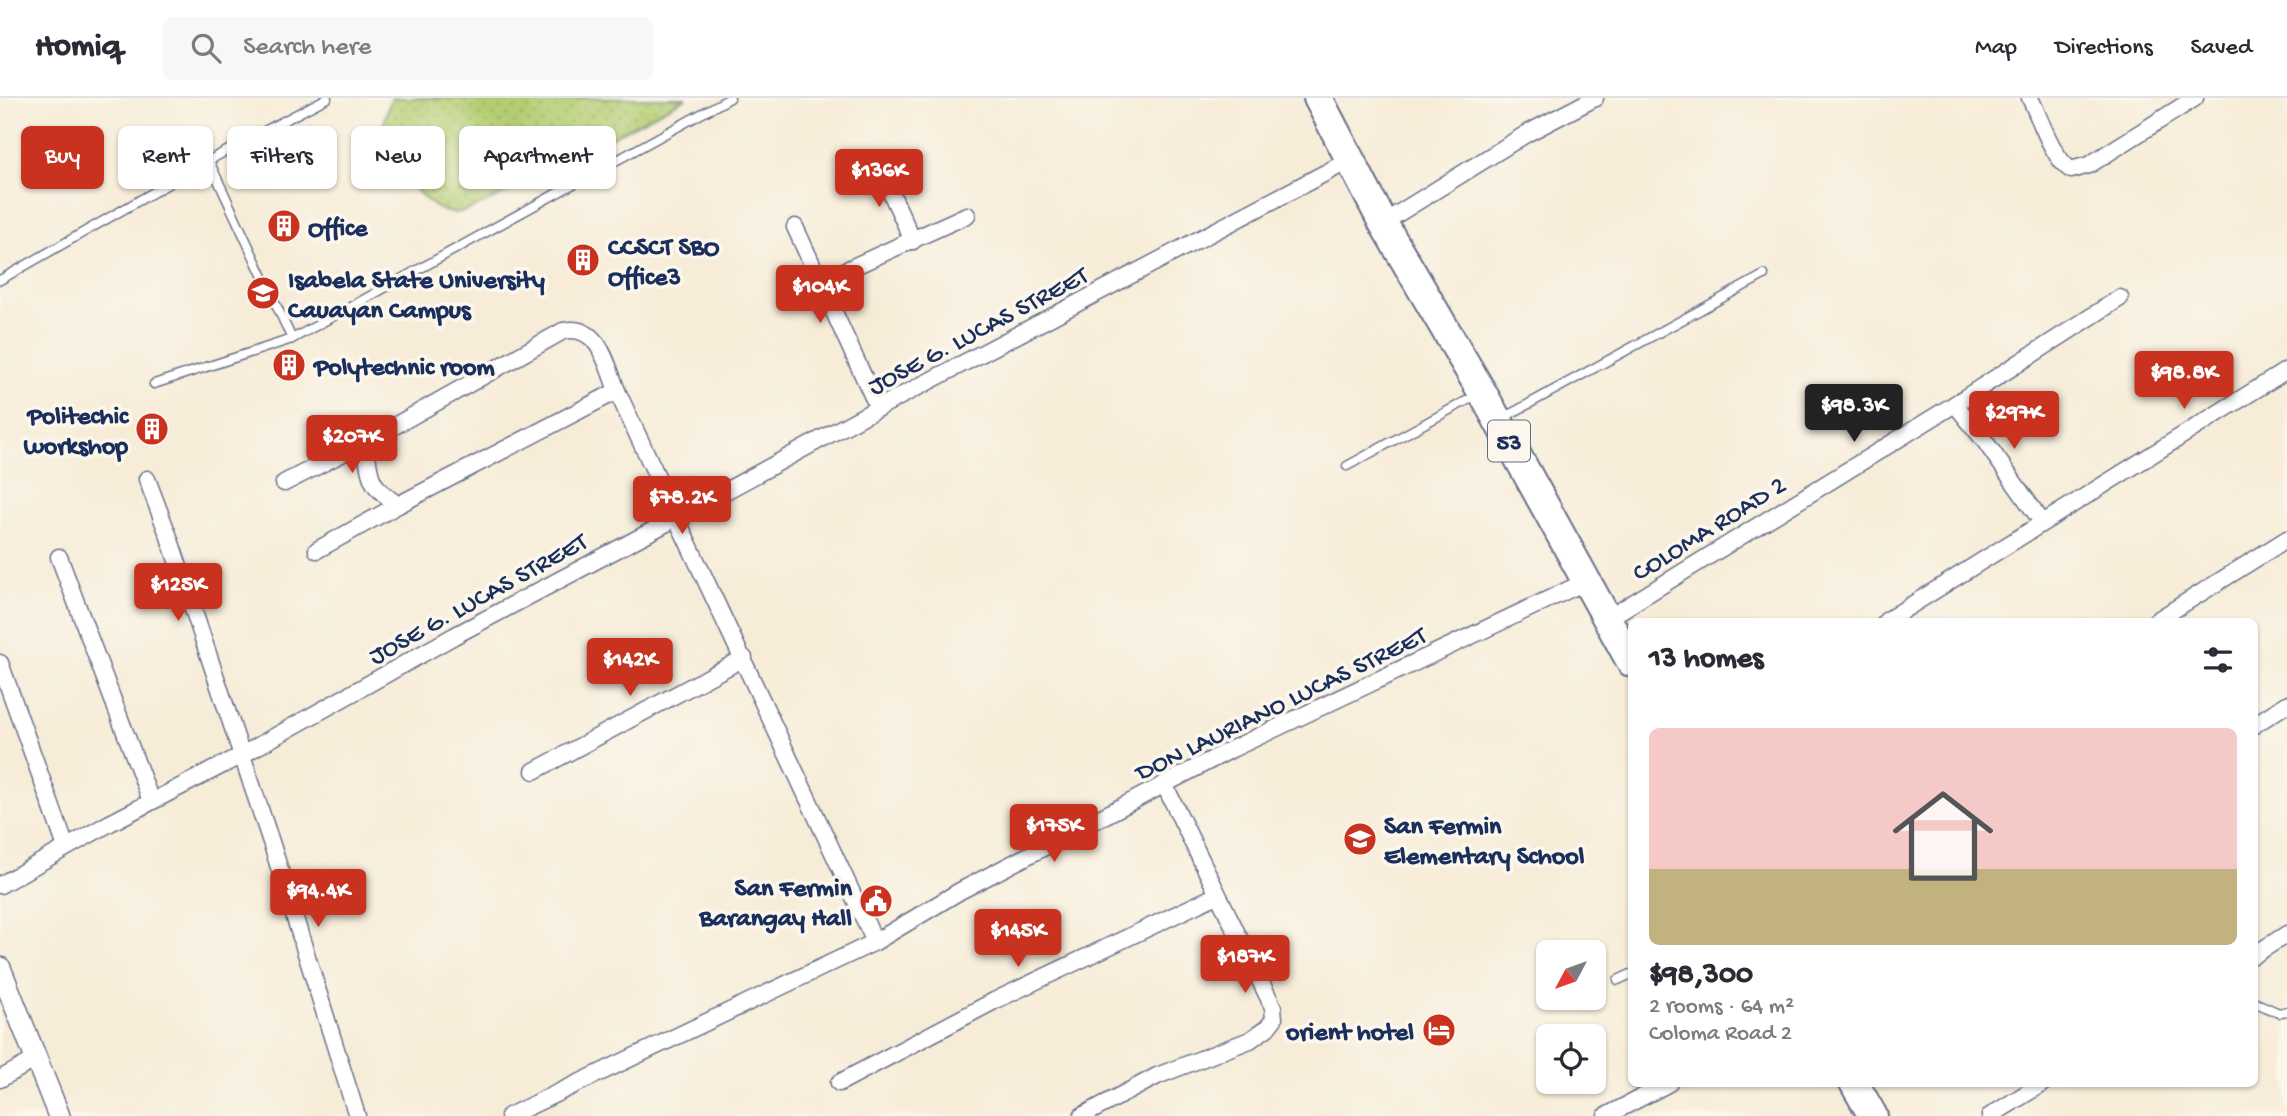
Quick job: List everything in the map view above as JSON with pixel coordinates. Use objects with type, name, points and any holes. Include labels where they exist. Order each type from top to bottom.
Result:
[{"type":"highway","name":"53","points":[[1318,98],[1383,223],[1482,392],[1628,657]]},
{"type":"highway","points":[[1856,1087],[1868,1114]]},
{"type":"street","points":[[1383,223],[1526,134],[1595,98]]},
{"type":"street","points":[[2030,98],[2057,154],[2071,170],[2089,165],[2195,98]]},
{"type":"street","name":"JOSE G. LUCAS STREET","points":[[0,885],[150,801],[242,755],[454,636],[878,408],[1350,160]]},
{"type":"street","points":[[877,162],[914,241]]},
{"type":"street","points":[[820,282],[967,215]]},
{"type":"street","points":[[795,227],[878,408]]},
{"type":"street","name":"COLOMA ROAD 2","points":[[1607,619],[1955,404],[2120,298]]},
{"type":"street","points":[[284,483],[382,433],[563,331],[574,328],[592,336],[601,349],[617,391],[876,942]]},
{"type":"street","points":[[1891,618],[2287,370]]},
{"type":"street","points":[[317,550],[617,391]]},
{"type":"street","points":[[1955,404],[2042,522]]},
{"type":"street","points":[[382,433],[367,452],[368,464],[379,491],[398,505]]},
{"type":"street","points":[[147,479],[242,755],[357,1116]]},
{"type":"street","points":[[2161,618],[2287,539]]},
{"type":"street","points":[[58,558],[150,801]]},
{"type":"street","name":"DON LAURIANO LUCAS STREET","points":[[509,1116],[876,942],[960,891],[1232,750],[1587,581]]},
{"type":"street","points":[[534,771],[744,657]]},
{"type":"street","points":[[0,663],[66,847]]},
{"type":"street","points":[[2258,722],[2287,704]]},
{"type":"street","points":[[1082,1116],[1157,1076],[1250,1040],[1268,1028],[1274,1019],[1273,1007],[1165,786]]},
{"type":"street","points":[[839,1083],[994,1000],[1217,895]]},
{"type":"street","points":[[2258,952],[2287,934]]},
{"type":"street","points":[[0,968],[59,1116]]},
{"type":"street","points":[[0,1079],[36,1059]]},
{"type":"street","points":[[1606,1116],[1661,1087]]},
{"type":"street","points":[[1990,1116],[2037,1087]]},
{"type":"lane","points":[[213,159],[327,98]]},
{"type":"lane","points":[[154,384],[292,339],[730,98]]},
{"type":"lane","points":[[213,170],[292,339]]},
{"type":"lane","points":[[0,280],[160,189]]},
{"type":"lane","points":[[1498,421],[1765,275]]},
{"type":"lane","points":[[1347,466],[1482,392]]},
{"type":"lane","points":[[1618,981],[1628,976]]},
{"type":"lane","points":[[2258,1004],[2278,1013],[2287,1011]]},
{"type":"green space","points":[[392,98],[686,98],[616,135],[616,126],[459,126],[459,189],[513,189],[458,213],[442,210],[415,189],[445,189],[445,126],[384,126]]},
{"type":"place","name":"Office","points":[[284,226]]},
{"type":"place","name":"CCSCT SBO Office3","points":[[583,260]]},
{"type":"place","name":"Isabela State University Cauayan Campus","points":[[263,293]]},
{"type":"place","name":"Polytechnic room","points":[[289,365]]},
{"type":"place","name":"Politechic workshop","points":[[152,429]]},
{"type":"place","name":"San Fermin Elementary School","points":[[1360,839]]},
{"type":"place","name":"San Fermin Barangay Hall","points":[[876,901]]},
{"type":"place","name":"orient hotel","points":[[1439,1030]]}]
